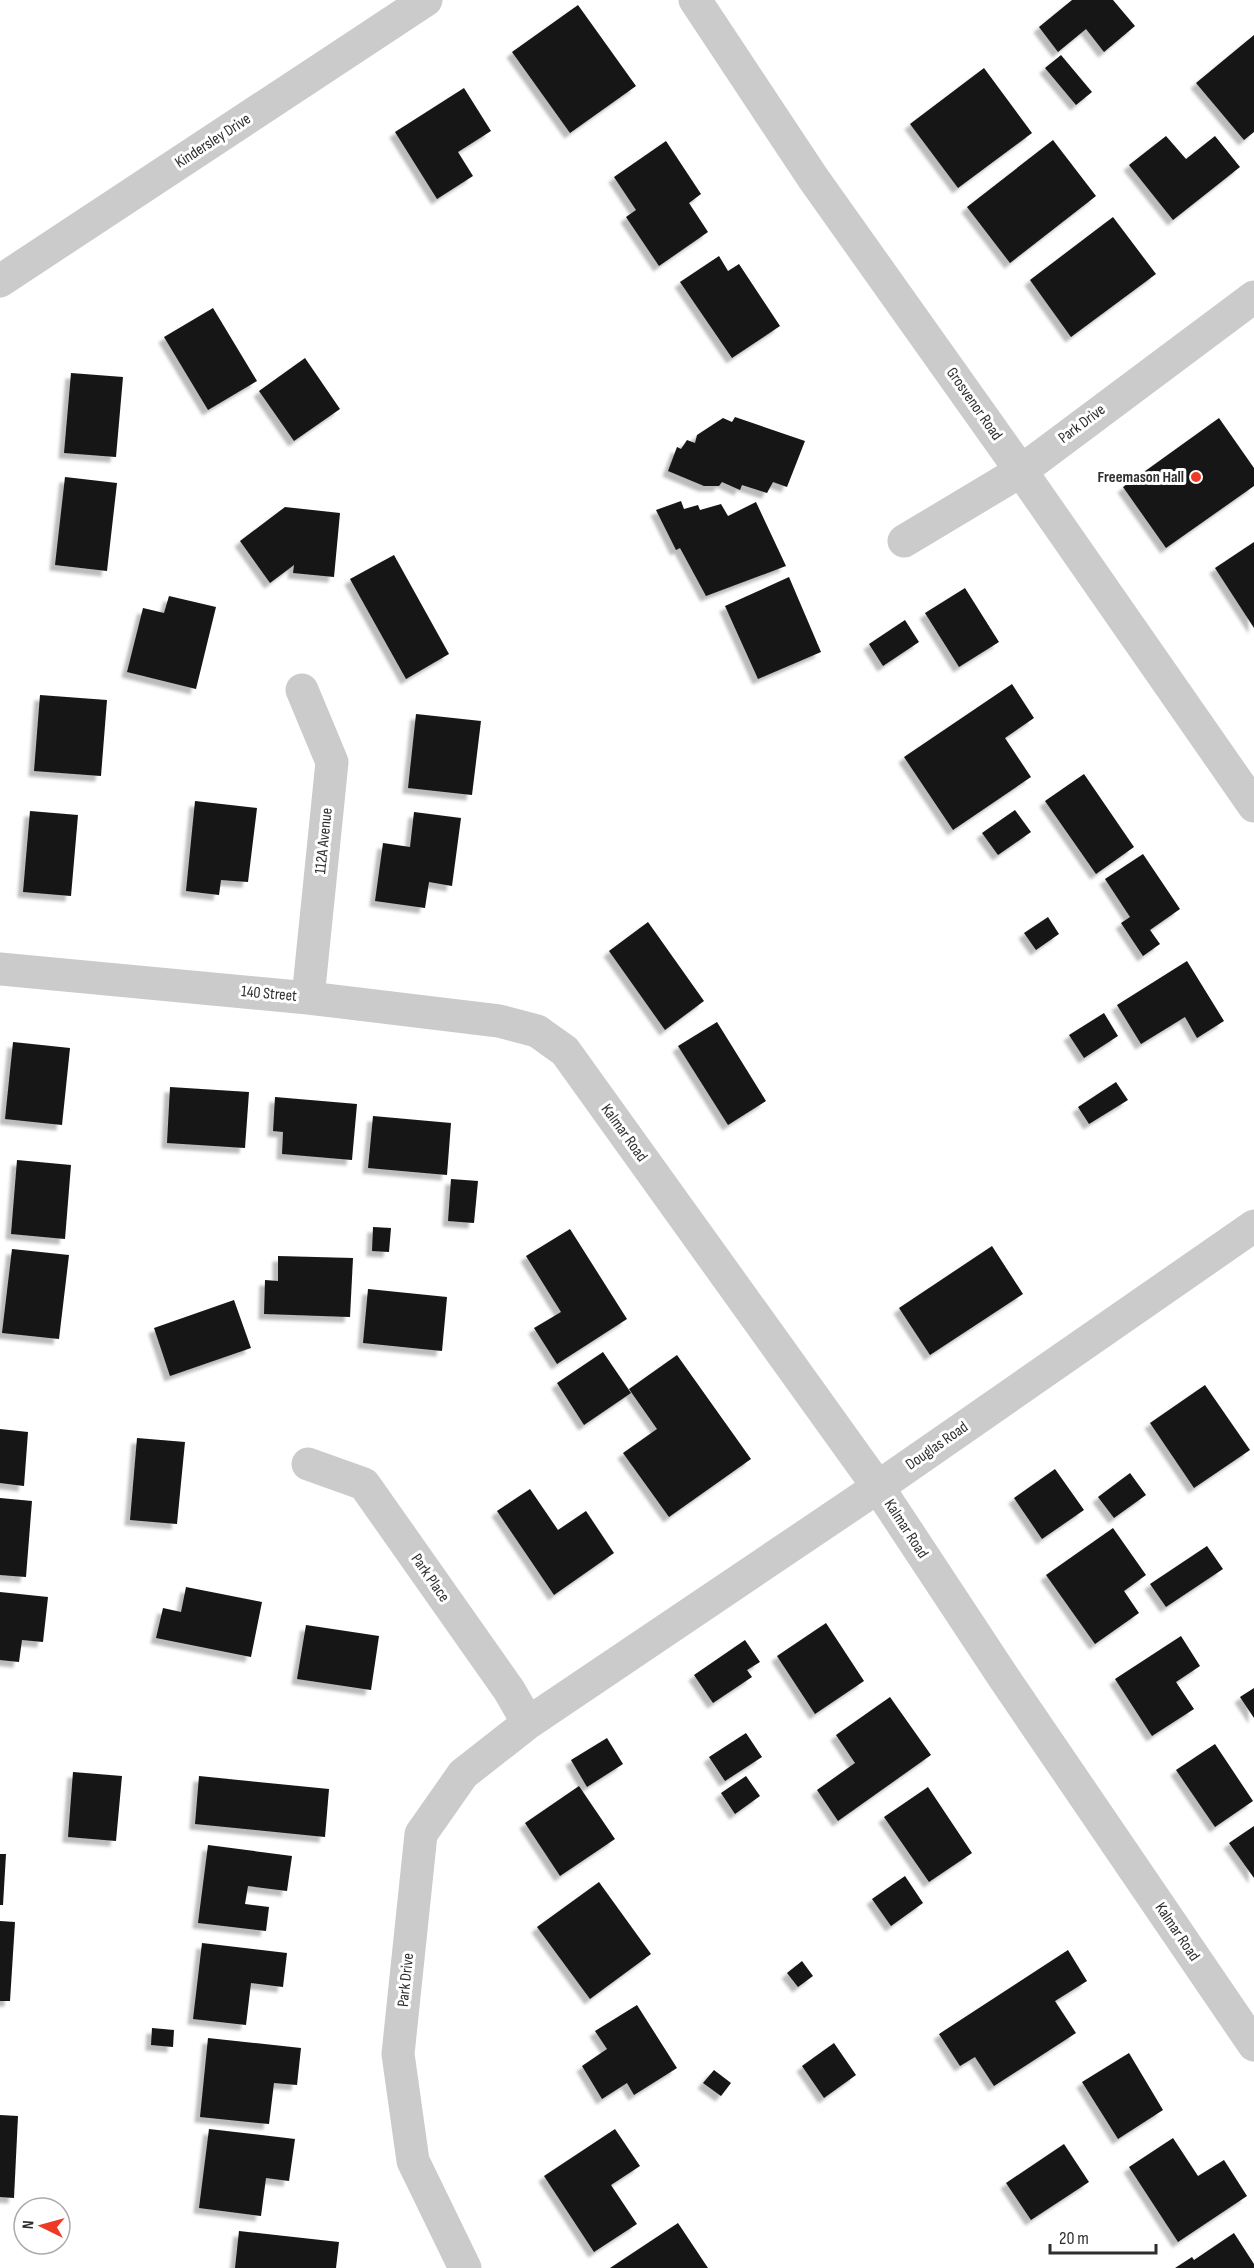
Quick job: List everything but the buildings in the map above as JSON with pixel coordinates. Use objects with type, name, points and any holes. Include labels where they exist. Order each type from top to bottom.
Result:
[{"type":"street","name":"Kindersley Drive","points":[[0,281],[426,0]]},
{"type":"street","name":"Grosvenor Road","points":[[695,0],[813,178],[1021,471],[1254,806]]},
{"type":"street","name":"Park Drive","points":[[904,542],[1021,471],[1254,297]]},
{"type":"street","name":"112A Avenue","points":[[302,690],[332,762],[308,998]]},
{"type":"street","name":"140 Street","points":[[0,969],[308,998],[499,1021],[537,1031]]},
{"type":"street","name":"Kalmar Road","points":[[537,1031],[566,1051],[878,1486],[1004,1678],[1254,2045]]},
{"type":"street","name":"Douglas Road","points":[[528,1723],[878,1486],[1254,1226]]},
{"type":"street","name":"Park Place","points":[[308,1464],[364,1484],[509,1690],[528,1723]]},
{"type":"street","name":"Park Drive","points":[[465,2268],[413,2161],[398,2054],[421,1834],[463,1774],[528,1723]]},
{"type":"place","name":"Freemason Hall","points":[[1196,477]]}]
